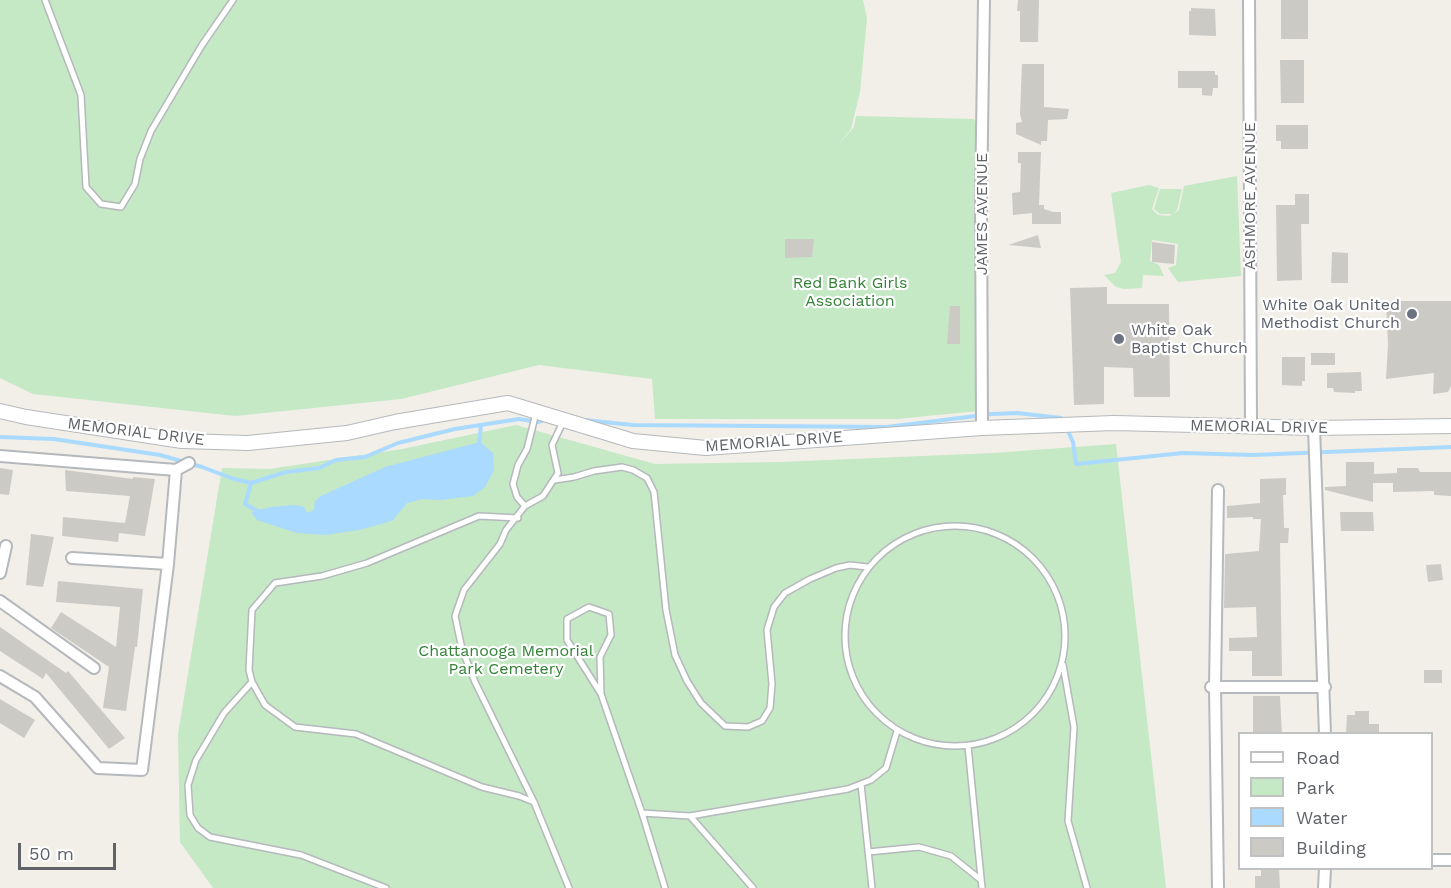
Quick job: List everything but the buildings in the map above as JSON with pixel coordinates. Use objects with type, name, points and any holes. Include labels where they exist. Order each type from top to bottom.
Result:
[{"type":"street","name":"JAMES AVENUE","points":[[982,428],[981,199],[984,0]]},
{"type":"street","name":"ASHMORE AVENUE","points":[[1249,0],[1251,427]]},
{"type":"street","name":"MEMORIAL DRIVE","points":[[0,411],[182,441],[248,443],[347,434],[395,422],[508,403],[633,441],[706,448],[982,428],[1114,423],[1314,428],[1451,426]]},
{"type":"street","points":[[1314,428],[1325,732]]},
{"type":"street","points":[[0,456],[176,470],[189,463]]},
{"type":"street","points":[[0,676],[34,697],[98,768],[142,770],[168,564],[176,470]]},
{"type":"street","points":[[1218,490],[1213,687],[1218,888]]},
{"type":"street","points":[[0,573],[6,546]]},
{"type":"street","points":[[72,558],[168,564]]},
{"type":"street","points":[[0,601],[94,668]]},
{"type":"street","points":[[1213,687],[1324,687]]},
{"type":"street","points":[[1433,860],[1451,860]]},
{"type":"street","points":[[1324,888],[1325,870]]},
{"type":"lane","points":[[45,0],[81,95],[86,187],[101,204],[121,207],[135,184],[140,159],[151,131],[202,45],[233,0]]},
{"type":"lane","points":[[525,506],[517,496],[513,484],[518,465],[527,449],[536,412]]},
{"type":"lane","points":[[564,420],[552,445],[558,473],[555,480],[543,496],[525,506],[518,518],[506,530],[500,544],[464,591],[455,616],[462,649],[475,682],[534,802],[569,888]]},
{"type":"lane","points":[[555,480],[622,467],[647,478],[654,492],[666,610],[675,655],[687,681],[701,703],[725,726],[748,727],[762,721],[770,708],[772,684],[767,630],[774,607],[785,593],[836,568],[850,565],[867,567]]},
{"type":"lane","points":[[518,518],[479,516],[367,563],[322,576],[275,583],[252,610],[249,670],[252,682],[265,705],[295,727],[356,734],[482,787],[510,793],[534,802]]},
{"type":"lane","points":[[1063,664],[1050,693],[1030,718],[1004,736],[968,746],[934,745],[897,731],[869,706],[850,674],[844,636],[851,599],[867,567],[902,539],[943,526],[986,529],[1024,549],[1052,581],[1065,621],[1063,664],[1074,727],[1068,821],[1087,888]]},
{"type":"lane","points":[[601,694],[600,657],[611,635],[609,614],[589,607],[567,619],[567,640],[601,694],[642,813],[664,888]]},
{"type":"lane","points":[[252,682],[224,713],[196,760],[188,785],[190,815],[198,828],[210,837],[301,855],[386,888]]},
{"type":"lane","points":[[642,813],[690,816],[848,789],[871,780],[886,768],[897,731]]},
{"type":"lane","points":[[968,746],[982,888]]},
{"type":"lane","points":[[861,784],[872,888]]},
{"type":"lane","points":[[690,816],[753,888]]},
{"type":"lane","points":[[868,852],[919,847],[951,856],[981,880]]},
{"type":"green space","name":"Red Bank Girls Association","points":[[0,0],[863,0],[867,18],[860,92],[851,129],[836,147],[854,127],[856,116],[974,119],[978,127],[978,411],[897,419],[655,419],[652,379],[539,365],[401,399],[235,416],[33,394],[0,378]]},
{"type":"green space","points":[[1237,176],[1241,276],[1178,282],[1168,268],[1176,265],[1178,244],[1152,240],[1150,261],[1159,265],[1164,276],[1143,275],[1142,288],[1124,289],[1116,287],[1104,275],[1115,273],[1121,262],[1111,193],[1149,185],[1159,188],[1152,209],[1158,215],[1169,216],[1172,214],[1160,214],[1154,209],[1160,189],[1182,189],[1177,210],[1172,215],[1179,210],[1184,186]]},
{"type":"green space","name":"Chattanooga Memorial Park Cemetery","points":[[516,425],[655,464],[781,462],[993,453],[1116,444],[1166,888],[213,888],[180,842],[178,734],[222,468],[269,469],[402,449]]},
{"type":"water","points":[[480,442],[493,453],[494,470],[485,487],[473,496],[441,500],[422,499],[407,503],[393,520],[385,523],[325,535],[297,533],[257,520],[251,512],[294,505],[304,507],[307,513],[314,510],[315,501],[321,496],[385,467]]},
{"type":"waterway","points":[[584,420],[633,425],[887,427],[1017,413],[1061,418],[1063,421]]},
{"type":"waterway","points":[[0,437],[54,439],[160,455],[251,483],[286,472],[319,468],[336,460],[365,457],[398,443],[455,429],[519,419],[538,422],[547,419]]},
{"type":"waterway","points":[[479,445],[481,425]]},
{"type":"waterway","points":[[1066,427],[1073,442],[1076,464],[1183,453],[1253,455],[1451,447]]},
{"type":"waterway","points":[[251,483],[245,504],[261,513]]},
{"type":"place","name":"White Oak United Methodist Church","points":[[1412,314]]},
{"type":"place","name":"White Oak Baptist Church","points":[[1119,339]]}]
